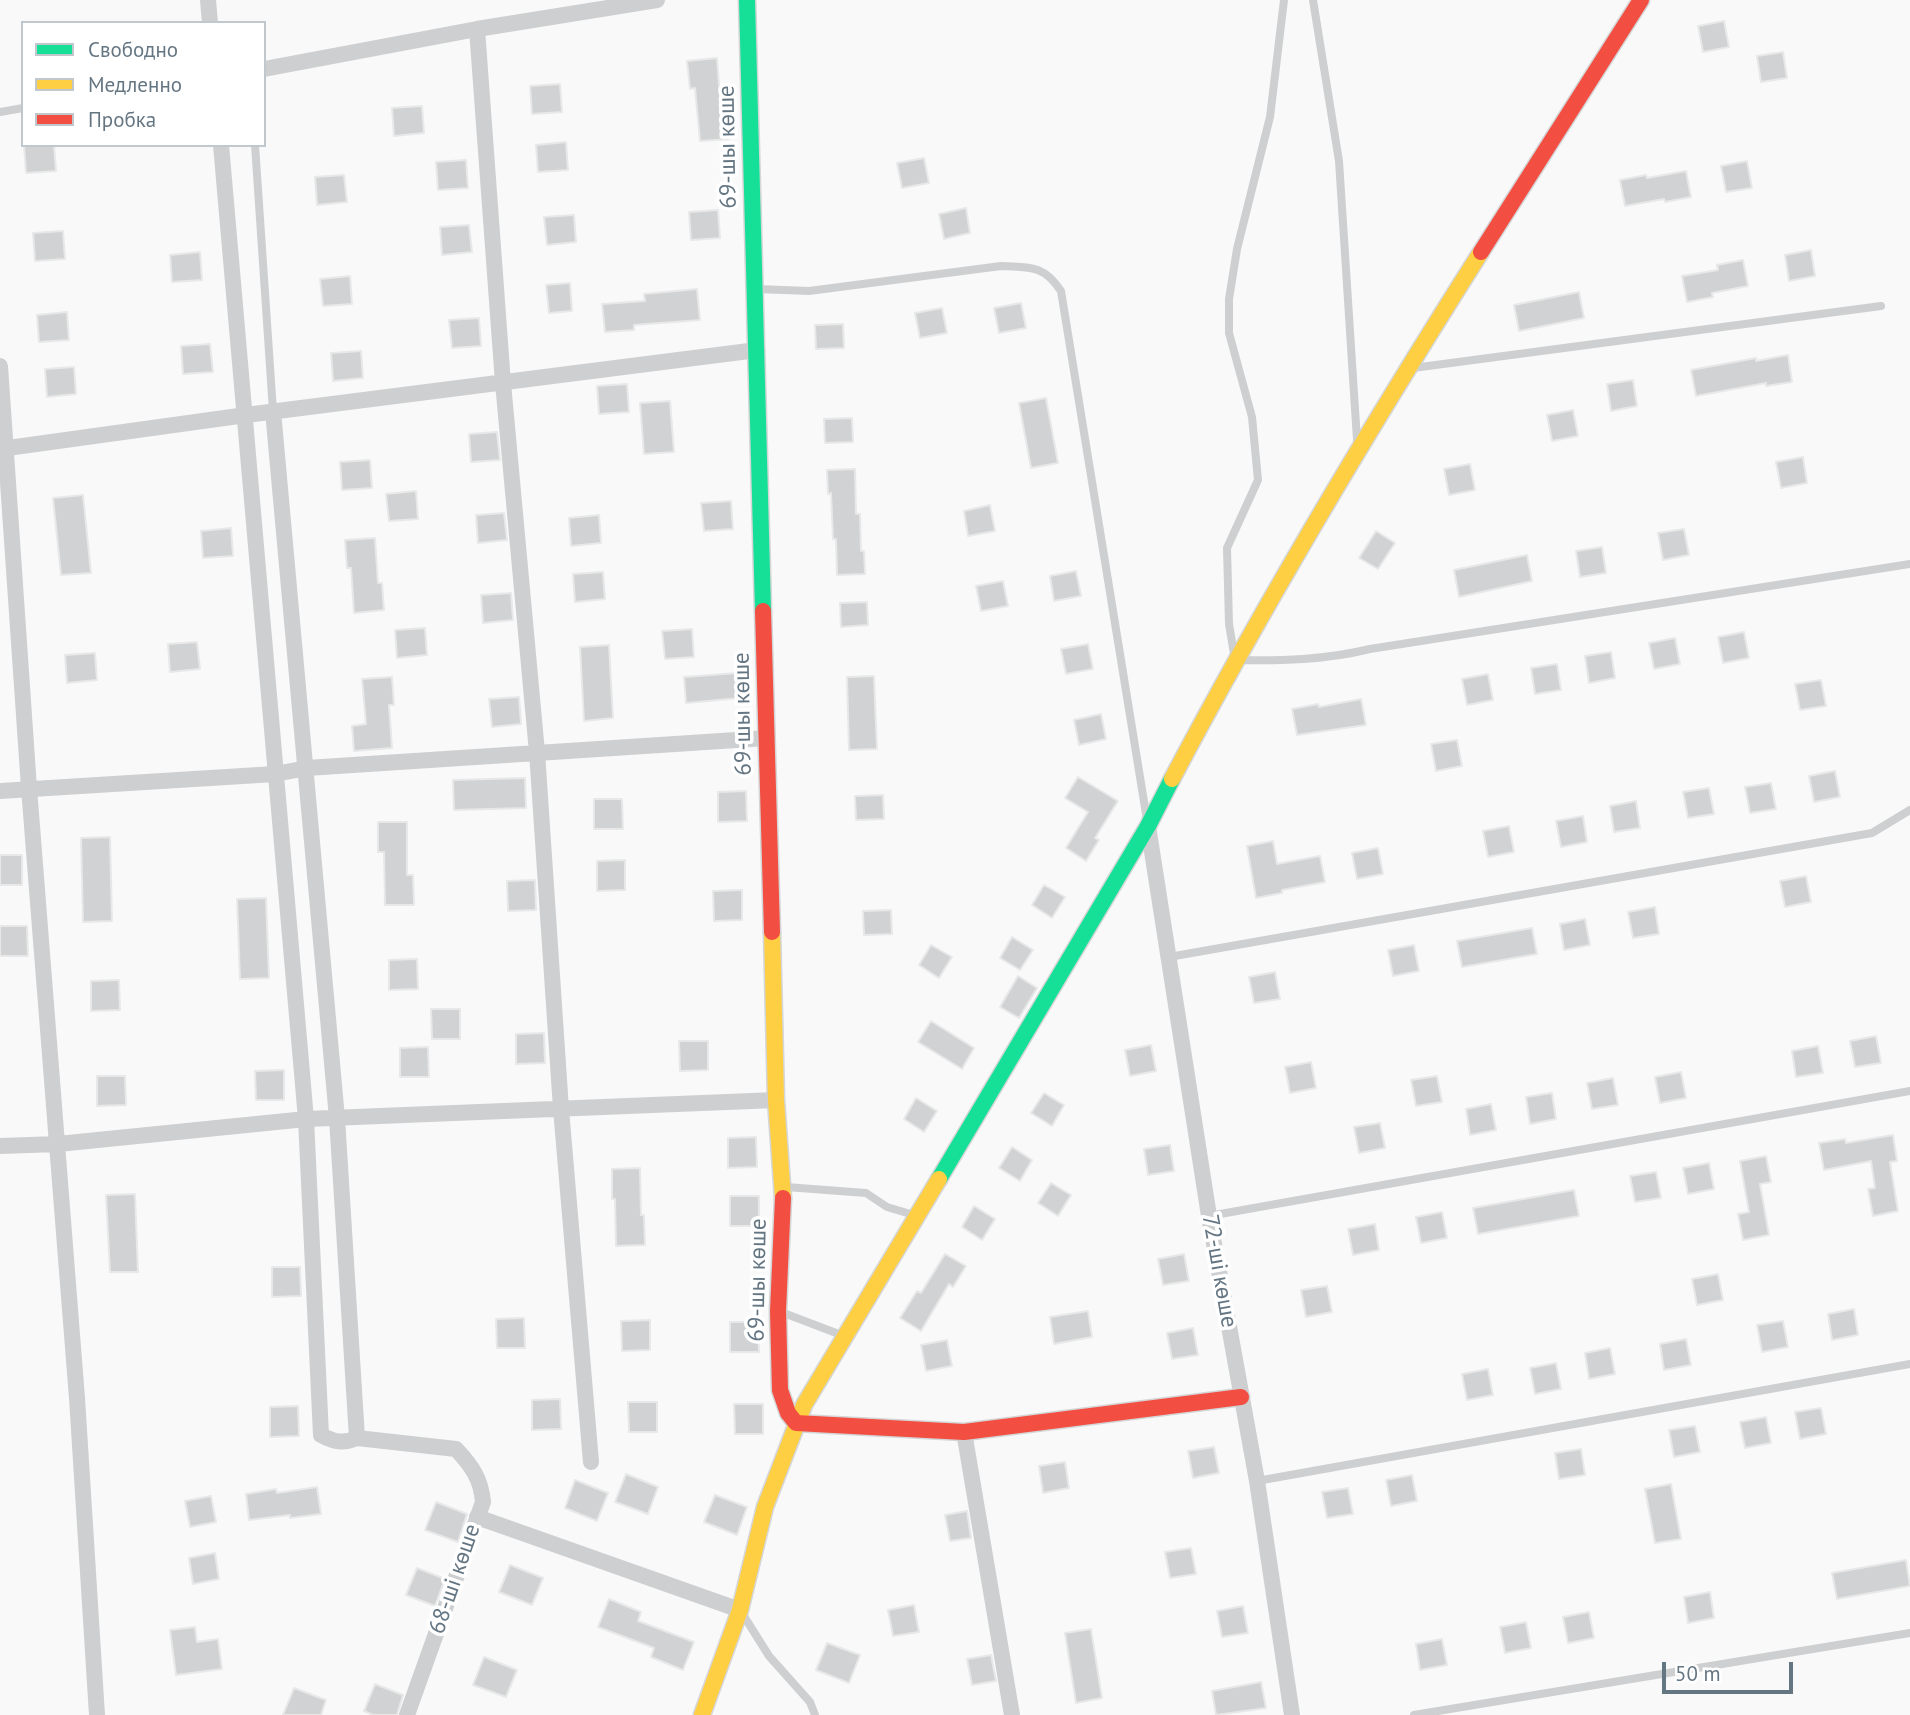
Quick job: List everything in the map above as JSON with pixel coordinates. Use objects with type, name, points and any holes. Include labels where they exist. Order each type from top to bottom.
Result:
[{"type":"street","points":[[208,0],[210,21]]},
{"type":"street","points":[[266,69],[477,29],[657,0]]},
{"type":"street","name":"69-шы көше","points":[[747,0],[776,1100],[783,1187],[778,1311],[780,1390],[788,1413],[796,1423]]},
{"type":"street","points":[[702,1715],[740,1610],[765,1507],[796,1423],[915,1216],[1148,826],[1235,660],[1358,450],[1641,0]]},
{"type":"street","points":[[477,29],[503,383],[537,752],[561,1109],[591,1462]]},
{"type":"street","points":[[220,147],[246,415],[306,1119],[321,1435],[333,1442],[347,1442],[357,1438],[337,1118],[273,411]]},
{"type":"street","points":[[3,449],[273,411],[757,349]]},
{"type":"street","points":[[0,366],[3,449],[58,1144],[97,1715]]},
{"type":"street","points":[[0,791],[767,738]]},
{"type":"street","name":"72-ші көше","points":[[1148,826],[1209,1216],[1257,1481],[1292,1715]]},
{"type":"street","points":[[0,1146],[58,1144],[306,1119],[776,1100]]},
{"type":"street","points":[[796,1423],[964,1432],[1241,1397]]},
{"type":"street","points":[[964,1432],[1012,1715]]},
{"type":"street","name":"68-ші көше","points":[[357,1438],[456,1448],[472,1467],[481,1486],[483,1502],[407,1715]]},
{"type":"street","points":[[477,1517],[740,1610]]},
{"type":"lane","points":[[1284,0],[1270,117],[1237,249],[1229,299],[1229,334],[1252,418],[1258,480],[1227,548],[1229,624],[1235,660],[1296,661],[1335,658],[1384,647],[1910,564]]},
{"type":"lane","points":[[1313,0],[1339,161],[1358,450]]},
{"type":"lane","points":[[0,112],[21,108]]},
{"type":"lane","points":[[255,147],[273,411]]},
{"type":"lane","points":[[754,288],[809,291],[1001,267],[1042,270],[1053,279],[1061,290],[1148,826]]},
{"type":"lane","points":[[1407,369],[1881,306]]},
{"type":"lane","points":[[1168,957],[1872,833],[1910,810]]},
{"type":"lane","points":[[1209,1216],[1910,1091]]},
{"type":"lane","points":[[783,1187],[866,1193],[887,1207],[915,1216]]},
{"type":"lane","points":[[778,1311],[845,1336]]},
{"type":"lane","points":[[1257,1481],[1910,1364]]},
{"type":"lane","points":[[740,1610],[769,1656],[810,1702],[815,1715]]},
{"type":"lane","points":[[1414,1715],[1910,1633]]},
{"type":"building","points":[[1724,21],[1729,47],[1703,52],[1698,26]]},
{"type":"building","points":[[1783,52],[1787,78],[1761,82],[1757,56]]},
{"type":"building","points":[[717,58],[721,111],[727,111],[729,139],[700,141],[695,88],[690,89],[687,61]]},
{"type":"building","points":[[560,84],[562,112],[532,114],[530,86]]},
{"type":"building","points":[[422,106],[424,133],[394,136],[392,108]]},
{"type":"building","points":[[566,142],[568,170],[538,172],[536,145]]},
{"type":"building","points":[[24,147],[54,147],[56,171],[26,173]]},
{"type":"building","points":[[924,158],[929,183],[902,188],[897,163]]},
{"type":"building","points":[[466,160],[468,188],[438,190],[436,162]]},
{"type":"building","points":[[1747,161],[1752,188],[1726,192],[1721,166]]},
{"type":"building","points":[[1686,171],[1691,197],[1625,206],[1620,180]]},
{"type":"building","points":[[344,175],[347,202],[317,205],[315,177]]},
{"type":"building","points":[[966,208],[970,233],[944,239],[939,214]]},
{"type":"building","points":[[718,210],[720,238],[691,240],[689,212]]},
{"type":"building","points":[[574,215],[576,242],[547,245],[544,217]]},
{"type":"building","points":[[469,225],[472,252],[442,255],[440,227]]},
{"type":"building","points":[[63,231],[65,259],[35,261],[33,233]]},
{"type":"building","points":[[1811,250],[1815,276],[1789,281],[1785,255]]},
{"type":"building","points":[[200,252],[202,280],[172,282],[170,255]]},
{"type":"building","points":[[1743,260],[1748,286],[1712,293],[1713,297],[1687,302],[1682,276],[1718,270],[1717,265]]},
{"type":"building","points":[[350,276],[352,304],[323,306],[320,279]]},
{"type":"building","points":[[570,283],[572,311],[549,313],[546,285]]},
{"type":"building","points":[[697,289],[700,320],[634,325],[634,330],[605,332],[602,304],[645,301],[644,294]]},
{"type":"building","points":[[1579,292],[1584,318],[1519,331],[1514,305]]},
{"type":"building","points":[[1021,303],[1026,328],[999,333],[994,308]]},
{"type":"building","points":[[942,308],[947,333],[920,338],[915,313]]},
{"type":"building","points":[[67,312],[69,340],[39,342],[37,315]]},
{"type":"building","points":[[479,318],[481,346],[452,348],[449,320]]},
{"type":"building","points":[[843,324],[844,348],[816,349],[815,325]]},
{"type":"building","points":[[210,344],[213,372],[183,374],[181,346]]},
{"type":"building","points":[[361,351],[363,378],[333,381],[331,353]]},
{"type":"building","points":[[1788,355],[1792,382],[1766,386],[1766,383],[1696,396],[1691,370]]},
{"type":"building","points":[[74,367],[76,394],[47,397],[45,369]]},
{"type":"building","points":[[1633,380],[1637,406],[1611,411],[1607,384]]},
{"type":"building","points":[[627,384],[629,412],[599,414],[597,386]]},
{"type":"building","points":[[1046,398],[1058,463],[1031,468],[1019,403]]},
{"type":"building","points":[[670,401],[674,452],[644,454],[640,403]]},
{"type":"building","points":[[1573,410],[1578,436],[1552,441],[1547,415]]},
{"type":"building","points":[[852,418],[853,442],[825,443],[824,419]]},
{"type":"building","points":[[497,432],[500,460],[471,462],[469,434]]},
{"type":"building","points":[[1803,457],[1807,483],[1781,488],[1776,462]]},
{"type":"building","points":[[370,460],[372,488],[342,490],[340,462]]},
{"type":"building","points":[[1470,464],[1475,490],[1449,495],[1444,469]]},
{"type":"building","points":[[855,469],[856,514],[860,514],[865,574],[837,575],[836,539],[833,539],[827,470]]},
{"type":"building","points":[[416,491],[418,519],[389,521],[386,494]]},
{"type":"building","points":[[83,495],[91,573],[61,575],[53,498]]},
{"type":"building","points":[[731,501],[733,529],[704,531],[701,503]]},
{"type":"building","points":[[990,505],[995,531],[968,536],[964,511]]},
{"type":"building","points":[[504,513],[507,540],[478,543],[476,515]]},
{"type":"building","points":[[599,515],[601,543],[571,546],[569,518]]},
{"type":"building","points":[[231,528],[233,556],[203,558],[201,531]]},
{"type":"building","points":[[1684,529],[1689,555],[1663,560],[1658,533]]},
{"type":"building","points":[[1376,531],[1395,543],[1378,569],[1359,558]]},
{"type":"building","points":[[375,538],[378,583],[382,583],[384,610],[354,613],[351,568],[347,568],[345,540]]},
{"type":"building","points":[[1602,547],[1606,573],[1580,577],[1576,551]]},
{"type":"building","points":[[1527,555],[1532,581],[1459,597],[1454,570]]},
{"type":"building","points":[[1076,571],[1081,596],[1054,601],[1050,576]]},
{"type":"building","points":[[603,572],[605,599],[575,602],[573,574]]},
{"type":"building","points":[[1003,581],[1008,606],[981,611],[976,586]]},
{"type":"building","points":[[511,593],[513,620],[483,623],[481,595]]},
{"type":"building","points":[[867,602],[868,625],[841,627],[840,603]]},
{"type":"building","points":[[425,628],[427,655],[397,658],[395,630]]},
{"type":"building","points":[[692,629],[694,657],[665,659],[662,631]]},
{"type":"building","points":[[1744,632],[1749,658],[1723,663],[1718,637]]},
{"type":"building","points":[[1675,638],[1680,664],[1654,669],[1649,643]]},
{"type":"building","points":[[197,642],[200,669],[170,672],[168,644]]},
{"type":"building","points":[[1088,644],[1093,669],[1066,674],[1061,649]]},
{"type":"building","points":[[609,645],[613,718],[584,721],[580,647]]},
{"type":"building","points":[[1611,652],[1615,678],[1589,683],[1585,656]]},
{"type":"building","points":[[95,653],[97,680],[67,683],[65,655]]},
{"type":"building","points":[[1557,664],[1561,690],[1535,694],[1531,668]]},
{"type":"building","points":[[738,673],[740,698],[686,703],[684,677]]},
{"type":"building","points":[[1488,674],[1493,700],[1467,705],[1462,679]]},
{"type":"building","points":[[874,676],[877,749],[849,750],[847,677]]},
{"type":"building","points":[[392,677],[394,705],[389,705],[392,748],[354,751],[352,726],[366,724],[362,679]]},
{"type":"building","points":[[1821,680],[1826,706],[1800,710],[1795,684]]},
{"type":"building","points":[[519,697],[521,724],[492,727],[489,699]]},
{"type":"building","points":[[1361,699],[1366,725],[1297,735],[1292,709]]},
{"type":"building","points":[[1101,714],[1106,739],[1079,745],[1074,720]]},
{"type":"building","points":[[1457,740],[1462,766],[1436,771],[1431,744]]},
{"type":"building","points":[[1835,771],[1840,797],[1814,802],[1809,776]]},
{"type":"building","points":[[1078,777],[1118,801],[1095,838],[1099,840],[1086,861],[1066,848],[1088,812],[1065,798]]},
{"type":"building","points":[[525,778],[526,808],[454,810],[453,780]]},
{"type":"building","points":[[1771,783],[1776,809],[1750,813],[1745,787]]},
{"type":"building","points":[[1709,788],[1714,814],[1688,818],[1683,792]]},
{"type":"building","points":[[746,791],[747,821],[718,822],[718,792]]},
{"type":"building","points":[[883,795],[884,819],[856,820],[855,796]]},
{"type":"building","points":[[594,799],[622,799],[623,829],[594,829]]},
{"type":"building","points":[[1636,801],[1640,828],[1614,832],[1610,806]]},
{"type":"building","points":[[1583,816],[1587,842],[1561,847],[1556,821]]},
{"type":"building","points":[[378,822],[407,822],[407,875],[413,875],[414,905],[385,905],[384,852],[378,852]]},
{"type":"building","points":[[1509,826],[1514,852],[1488,857],[1483,831]]},
{"type":"building","points":[[110,837],[112,921],[83,922],[81,838]]},
{"type":"building","points":[[1273,841],[1277,864],[1320,856],[1325,882],[1256,898],[1247,846]]},
{"type":"building","points":[[1378,848],[1383,874],[1357,879],[1352,853]]},
{"type":"building","points":[[0,855],[22,855],[22,885],[0,885]]},
{"type":"building","points":[[625,860],[625,890],[597,891],[597,861]]},
{"type":"building","points":[[1806,876],[1811,902],[1785,907],[1780,881]]},
{"type":"building","points":[[535,880],[536,910],[508,911],[507,881]]},
{"type":"building","points":[[1044,885],[1065,897],[1052,918],[1032,905]]},
{"type":"building","points":[[742,890],[742,920],[714,921],[713,891]]},
{"type":"building","points":[[266,898],[269,978],[240,979],[237,899]]},
{"type":"building","points":[[1655,907],[1659,934],[1633,938],[1628,912]]},
{"type":"building","points":[[891,910],[892,934],[864,935],[863,911]]},
{"type":"building","points":[[1585,919],[1590,945],[1564,950],[1560,924]]},
{"type":"building","points":[[0,926],[27,926],[28,956],[0,956]]},
{"type":"building","points":[[1532,928],[1537,954],[1462,967],[1457,941]]},
{"type":"building","points":[[1012,937],[1033,950],[1020,970],[1000,958]]},
{"type":"building","points":[[931,945],[952,957],[939,978],[919,965]]},
{"type":"building","points":[[1414,945],[1419,971],[1393,976],[1388,950]]},
{"type":"building","points":[[417,959],[418,989],[389,990],[389,960]]},
{"type":"building","points":[[1275,972],[1280,999],[1254,1003],[1249,977]]},
{"type":"building","points":[[1018,976],[1037,988],[1019,1018],[1000,1007]]},
{"type":"building","points":[[119,980],[120,1010],[91,1011],[91,981]]},
{"type":"building","points":[[431,1009],[460,1009],[460,1039],[432,1039]]},
{"type":"building","points":[[931,1021],[974,1048],[962,1069],[918,1042]]},
{"type":"building","points":[[544,1033],[545,1063],[516,1064],[516,1034]]},
{"type":"building","points":[[1876,1036],[1881,1063],[1855,1067],[1850,1041]]},
{"type":"building","points":[[679,1041],[708,1041],[708,1070],[680,1071]]},
{"type":"building","points":[[1151,1045],[1156,1071],[1130,1076],[1125,1050]]},
{"type":"building","points":[[1818,1046],[1823,1073],[1796,1077],[1792,1051]]},
{"type":"building","points":[[428,1047],[429,1077],[400,1077],[400,1048]]},
{"type":"building","points":[[1311,1062],[1316,1088],[1290,1093],[1285,1067]]},
{"type":"building","points":[[284,1070],[284,1100],[256,1100],[255,1071]]},
{"type":"building","points":[[1681,1072],[1686,1098],[1660,1103],[1655,1077]]},
{"type":"building","points":[[97,1076],[125,1076],[126,1105],[97,1106]]},
{"type":"building","points":[[1437,1076],[1442,1102],[1416,1106],[1411,1080]]},
{"type":"building","points":[[1613,1078],[1618,1105],[1592,1109],[1587,1083]]},
{"type":"building","points":[[1044,1093],[1064,1105],[1052,1126],[1031,1113]]},
{"type":"building","points":[[1552,1093],[1556,1119],[1530,1124],[1526,1097]]},
{"type":"building","points":[[916,1098],[937,1111],[924,1132],[904,1119]]},
{"type":"building","points":[[1491,1104],[1496,1130],[1470,1135],[1466,1109]]},
{"type":"building","points":[[1380,1123],[1385,1148],[1359,1153],[1354,1127]]},
{"type":"building","points":[[1893,1135],[1897,1161],[1890,1162],[1898,1211],[1873,1216],[1868,1189],[1875,1188],[1871,1161],[1824,1170],[1819,1143],[1845,1139],[1846,1143]]},
{"type":"building","points":[[756,1137],[757,1167],[728,1168],[728,1138]]},
{"type":"building","points":[[1170,1145],[1174,1171],[1148,1175],[1144,1149]]},
{"type":"building","points":[[1012,1147],[1032,1160],[1020,1181],[999,1168]]},
{"type":"building","points":[[1766,1156],[1771,1182],[1760,1184],[1769,1235],[1743,1240],[1738,1214],[1749,1212],[1740,1161]]},
{"type":"building","points":[[1709,1163],[1714,1189],[1688,1194],[1683,1168]]},
{"type":"building","points":[[640,1168],[645,1245],[616,1246],[612,1169]]},
{"type":"building","points":[[1656,1172],[1661,1198],[1635,1202],[1630,1176]]},
{"type":"building","points":[[1051,1183],[1071,1195],[1058,1216],[1038,1203]]},
{"type":"building","points":[[1574,1190],[1579,1216],[1478,1234],[1473,1208]]},
{"type":"building","points":[[135,1194],[138,1272],[110,1272],[106,1195]]},
{"type":"building","points":[[730,1196],[759,1196],[759,1226],[730,1226]]},
{"type":"building","points":[[974,1206],[995,1219],[982,1240],[962,1227]]},
{"type":"building","points":[[1442,1212],[1447,1238],[1421,1243],[1416,1217]]},
{"type":"building","points":[[1375,1224],[1379,1250],[1353,1255],[1348,1229]]},
{"type":"building","points":[[945,1254],[966,1266],[953,1287],[949,1284],[921,1331],[900,1318],[917,1291],[921,1293]]},
{"type":"building","points":[[1184,1254],[1189,1281],[1163,1285],[1158,1259]]},
{"type":"building","points":[[272,1267],[300,1267],[301,1296],[272,1297]]},
{"type":"building","points":[[1718,1274],[1723,1300],[1697,1305],[1692,1279]]},
{"type":"building","points":[[1327,1286],[1332,1312],[1306,1317],[1301,1290]]},
{"type":"building","points":[[1854,1309],[1858,1335],[1832,1340],[1828,1314]]},
{"type":"building","points":[[1088,1311],[1092,1337],[1054,1344],[1050,1317]]},
{"type":"building","points":[[524,1318],[525,1348],[497,1348],[496,1319]]},
{"type":"building","points":[[650,1320],[650,1350],[622,1351],[621,1321]]},
{"type":"building","points":[[1783,1321],[1788,1347],[1762,1352],[1757,1325]]},
{"type":"building","points":[[730,1322],[758,1322],[759,1352],[730,1352]]},
{"type":"building","points":[[1193,1328],[1198,1355],[1172,1359],[1167,1333]]},
{"type":"building","points":[[1686,1339],[1691,1365],[1664,1370],[1660,1344]]},
{"type":"building","points":[[947,1340],[952,1366],[926,1371],[921,1345]]},
{"type":"building","points":[[1610,1348],[1615,1374],[1589,1379],[1585,1353]]},
{"type":"building","points":[[1556,1363],[1561,1389],[1535,1394],[1530,1368]]},
{"type":"building","points":[[1488,1369],[1493,1395],[1467,1400],[1462,1374]]},
{"type":"building","points":[[560,1399],[561,1429],[532,1430],[532,1400]]},
{"type":"building","points":[[628,1402],[657,1402],[657,1432],[629,1432]]},
{"type":"building","points":[[734,1404],[763,1404],[763,1434],[735,1434]]},
{"type":"building","points":[[298,1406],[299,1436],[270,1437],[270,1407]]},
{"type":"building","points":[[1821,1408],[1826,1434],[1800,1439],[1795,1412]]},
{"type":"building","points":[[1766,1417],[1771,1443],[1745,1448],[1740,1422]]},
{"type":"building","points":[[1695,1426],[1700,1452],[1674,1457],[1669,1430]]},
{"type":"building","points":[[1214,1447],[1219,1473],[1193,1478],[1188,1451]]},
{"type":"building","points":[[1581,1449],[1585,1475],[1559,1479],[1555,1453]]},
{"type":"building","points":[[1065,1462],[1069,1488],[1043,1493],[1039,1466]]},
{"type":"building","points":[[626,1474],[658,1487],[648,1514],[615,1502]]},
{"type":"building","points":[[1412,1475],[1417,1501],[1391,1506],[1386,1480]]},
{"type":"building","points":[[575,1480],[608,1493],[597,1521],[565,1508]]},
{"type":"building","points":[[1671,1484],[1681,1539],[1655,1543],[1645,1489]]},
{"type":"building","points":[[317,1487],[321,1514],[249,1520],[246,1494]]},
{"type":"building","points":[[1348,1488],[1353,1514],[1327,1518],[1322,1492]]},
{"type":"building","points":[[715,1495],[747,1507],[737,1535],[704,1522]]},
{"type":"building","points":[[211,1496],[216,1522],[190,1527],[185,1501]]},
{"type":"building","points":[[436,1502],[467,1514],[458,1542],[425,1530]]},
{"type":"building","points":[[967,1511],[971,1538],[950,1541],[945,1515]]},
{"type":"building","points":[[1191,1548],[1196,1574],[1170,1578],[1165,1552]]},
{"type":"building","points":[[215,1553],[219,1579],[193,1584],[189,1558]]},
{"type":"building","points":[[1906,1560],[1910,1586],[1837,1599],[1832,1573]]},
{"type":"building","points":[[510,1565],[543,1578],[532,1605],[499,1592]]},
{"type":"building","points":[[417,1568],[445,1579],[435,1606],[406,1595]]},
{"type":"building","points":[[1710,1592],[1714,1618],[1688,1623],[1684,1597]]},
{"type":"building","points":[[609,1599],[641,1612],[638,1621],[694,1642],[683,1670],[651,1657],[654,1648],[598,1627]]},
{"type":"building","points":[[914,1605],[919,1632],[893,1636],[888,1610]]},
{"type":"building","points":[[1243,1606],[1248,1633],[1222,1637],[1217,1611]]},
{"type":"building","points":[[1589,1612],[1594,1638],[1568,1643],[1563,1617]]},
{"type":"building","points":[[1526,1622],[1531,1648],[1505,1653],[1500,1627]]},
{"type":"building","points":[[195,1627],[197,1642],[218,1639],[222,1669],[176,1675],[170,1630]]},
{"type":"building","points":[[1091,1629],[1102,1698],[1076,1703],[1065,1633]]},
{"type":"building","points":[[1442,1639],[1447,1665],[1420,1670],[1416,1644]]},
{"type":"building","points":[[827,1643],[860,1655],[849,1683],[816,1670]]},
{"type":"building","points":[[991,1655],[996,1681],[972,1685],[967,1659]]},
{"type":"building","points":[[484,1657],[517,1670],[506,1697],[473,1685]]},
{"type":"building","points":[[1261,1682],[1266,1708],[1216,1715],[1212,1691]]},
{"type":"building","points":[[375,1684],[403,1695],[397,1715],[373,1715],[364,1711]]},
{"type":"building","points":[[294,1688],[326,1700],[321,1715],[283,1715]]},
{"type":"traffic: fast","points":[[747,0],[763,611]]},
{"type":"traffic: fast","points":[[939,1179],[1148,826],[1172,779]]},
{"type":"traffic: slow","points":[[1172,779],[1321,512],[1481,252]]},
{"type":"traffic: slow","points":[[772,932],[776,1100],[783,1198]]},
{"type":"traffic: slow","points":[[702,1715],[740,1610],[765,1507],[804,1405],[939,1179]]},
{"type":"traffic: jam","points":[[1481,252],[1641,0]]},
{"type":"traffic: jam","points":[[763,611],[772,932]]},
{"type":"traffic: jam","points":[[783,1198],[778,1311],[780,1390],[788,1413],[796,1423],[964,1432],[1241,1397]]}]
